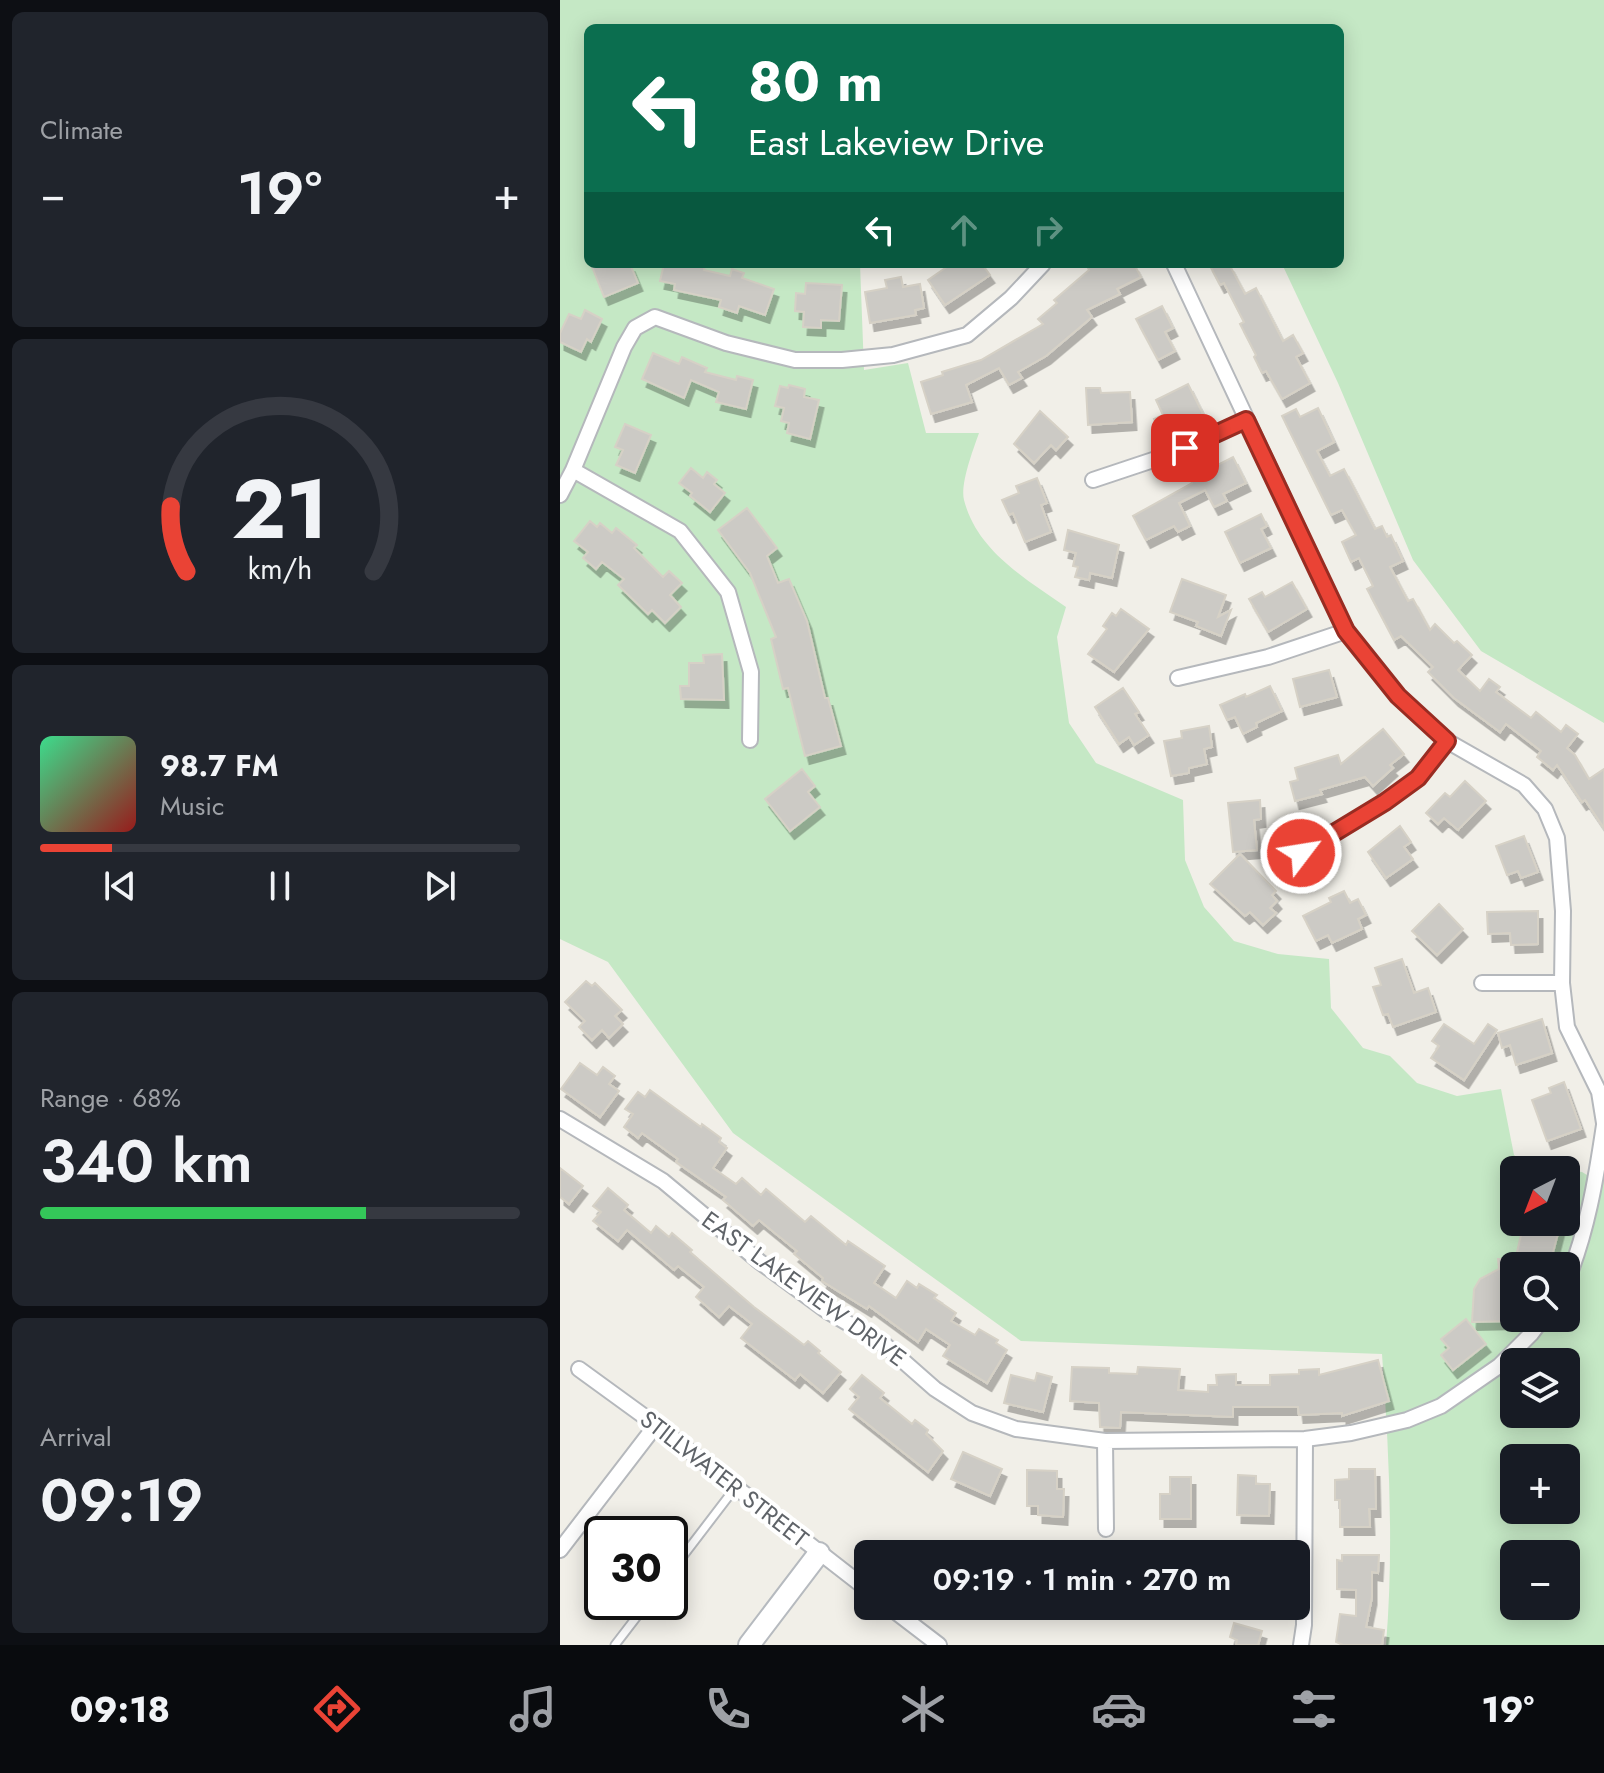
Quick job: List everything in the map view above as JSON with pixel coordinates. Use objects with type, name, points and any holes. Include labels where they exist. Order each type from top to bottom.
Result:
[{"type":"street","points":[[560,495],[624,347],[635,328],[655,317],[726,343],[795,360],[893,355],[967,335],[1011,298],[1039,268]]},
{"type":"street","points":[[1176,268],[1346,631],[1398,696],[1447,741],[1524,785],[1545,809],[1557,838],[1563,911],[1562,983],[1567,1027],[1599,1092],[1604,1124],[1579,1252]]},
{"type":"street","points":[[1093,480],[1165,456],[1246,420]]},
{"type":"street","points":[[573,470],[680,531],[728,592],[751,672],[750,740]]},
{"type":"street","points":[[1178,678],[1268,657],[1346,631]]},
{"type":"street","points":[[1301,853],[1418,778],[1447,741]]},
{"type":"street","points":[[1482,983],[1562,983]]},
{"type":"street","name":"EAST LAKEVIEW DRIVE","points":[[560,1119],[663,1181],[760,1262],[827,1311],[885,1345],[935,1389],[972,1413],[1016,1429],[1105,1441],[1305,1439],[1351,1433],[1407,1420],[1441,1406],[1499,1366],[1532,1332]]},
{"type":"street","name":"STILLWATER STREET","points":[[579,1369],[854,1579]]},
{"type":"street","points":[[560,1550],[656,1425]]},
{"type":"street","points":[[1301,1645],[1304,1625],[1305,1439]]},
{"type":"street","points":[[1105,1441],[1106,1529]]},
{"type":"street","points":[[751,1644],[819,1553]]},
{"type":"street","points":[[906,1620],[939,1645]]},
{"type":"lane","points":[[688,1549],[735,1488]]},
{"type":"lane","points":[[615,1645],[634,1620]]},
{"type":"green space","points":[[560,0],[1604,0],[1604,723],[1481,651],[1413,560],[1338,383],[1284,268],[1344,268],[1344,24],[584,24],[584,268],[860,268],[864,370],[908,363],[926,433],[979,433],[963,493],[970,518],[991,549],[1005,562],[1066,607],[1057,637],[1069,723],[1096,763],[1183,800],[1185,860],[1204,907],[1234,941],[1278,954],[1329,959],[1331,1008],[1363,1048],[1390,1056],[1417,1083],[1457,1096],[1501,1089],[1515,1156],[1500,1156],[1500,1236],[1580,1236],[1580,1172],[1602,1184],[1604,1178],[1604,1645],[1386,1645],[1390,1500],[1382,1354],[1021,1341],[733,1133],[608,962],[560,939]]},
{"type":"building","points":[[593,268],[632,268],[638,283],[604,297]]},
{"type":"building","points":[[663,268],[704,268],[730,276],[732,269],[744,273],[742,278],[774,289],[765,315],[739,306],[737,313],[719,307],[721,300],[674,290],[675,284],[660,281]]},
{"type":"building","points":[[945,268],[985,268],[990,275],[945,305],[928,280]]},
{"type":"building","points":[[1136,268],[1141,277],[1117,289],[1120,294],[1087,310],[1092,317],[1046,356],[1018,372],[1022,378],[1009,385],[999,368],[966,385],[972,402],[931,414],[921,382],[981,360],[1043,324],[1038,319],[1057,303],[1054,300],[1089,270]]},
{"type":"building","points":[[1211,268],[1231,268],[1245,294],[1256,288],[1283,341],[1293,335],[1303,353],[1296,357],[1310,383],[1282,399],[1266,371],[1262,373],[1240,324],[1244,322],[1224,283],[1220,285]]},
{"type":"building","points":[[901,277],[903,287],[920,284],[924,308],[915,310],[916,315],[870,323],[865,292],[887,288],[885,280]]},
{"type":"building","points":[[806,283],[842,285],[839,321],[821,320],[821,328],[803,327],[804,312],[795,311],[796,293],[805,294]]},
{"type":"building","points":[[1162,306],[1173,328],[1165,332],[1175,351],[1158,360],[1136,319]]},
{"type":"building","points":[[585,310],[602,319],[591,342],[587,339],[581,352],[560,342],[560,333],[569,314],[581,319]]},
{"type":"building","points":[[653,353],[679,364],[682,357],[707,368],[705,372],[736,380],[737,376],[753,380],[746,409],[716,402],[719,392],[691,380],[684,398],[642,379]]},
{"type":"building","points":[[1188,384],[1203,414],[1161,434],[1154,419],[1163,415],[1156,400]]},
{"type":"building","points":[[789,385],[805,389],[804,397],[819,400],[810,439],[787,433],[789,423],[781,421],[784,408],[775,406],[780,386],[788,388]]},
{"type":"building","points":[[1086,388],[1100,388],[1101,393],[1130,392],[1132,422],[1088,425]]},
{"type":"building","points":[[1318,408],[1334,442],[1317,451],[1330,476],[1344,469],[1375,529],[1382,526],[1387,537],[1391,535],[1403,561],[1390,567],[1408,601],[1413,599],[1430,630],[1435,624],[1472,655],[1458,670],[1480,691],[1489,679],[1500,687],[1496,692],[1531,718],[1536,712],[1561,732],[1566,725],[1578,734],[1567,748],[1575,755],[1589,779],[1604,769],[1604,828],[1557,765],[1553,770],[1537,757],[1541,751],[1506,724],[1500,732],[1454,698],[1428,672],[1433,667],[1401,636],[1394,640],[1367,589],[1373,586],[1359,558],[1351,562],[1342,542],[1356,535],[1342,510],[1331,515],[1282,416],[1296,409],[1300,417]]},
{"type":"building","points":[[1040,411],[1068,437],[1056,450],[1051,445],[1034,463],[1014,444]]},
{"type":"building","points":[[625,424],[651,435],[635,473],[616,465],[623,450],[615,447]]},
{"type":"building","points":[[1233,457],[1246,483],[1223,494],[1227,501],[1214,507],[1205,490],[1179,503],[1190,526],[1178,532],[1174,526],[1146,540],[1133,516],[1192,483],[1190,479]]},
{"type":"building","points":[[691,468],[703,478],[707,472],[717,480],[714,484],[725,493],[710,512],[679,483]]},
{"type":"building","points":[[1037,478],[1047,503],[1041,505],[1051,532],[1025,542],[1013,513],[1009,515],[1002,500],[1019,493],[1016,486]]},
{"type":"building","points":[[747,508],[777,548],[767,556],[778,583],[789,579],[807,621],[825,698],[828,698],[841,746],[805,756],[788,688],[783,689],[771,639],[776,637],[750,573],[718,530]]},
{"type":"building","points":[[1261,514],[1267,526],[1261,529],[1271,548],[1240,563],[1225,532]]},
{"type":"building","points":[[590,521],[597,527],[600,523],[612,533],[616,528],[637,545],[634,548],[663,577],[669,571],[682,583],[670,595],[681,607],[665,623],[652,610],[648,614],[618,585],[624,579],[602,562],[596,569],[583,558],[588,552],[574,541]]},
{"type":"building","points":[[1068,530],[1119,545],[1112,578],[1090,573],[1089,580],[1075,577],[1078,567],[1073,566],[1076,553],[1064,550]]},
{"type":"building","points":[[1182,579],[1226,595],[1218,617],[1231,610],[1221,636],[1196,626],[1198,622],[1170,612]]},
{"type":"building","points":[[1292,582],[1307,609],[1268,632],[1249,599],[1262,592],[1265,597]]},
{"type":"building","points":[[1121,609],[1149,629],[1114,672],[1088,654],[1107,629],[1103,626],[1112,613],[1116,616]]},
{"type":"building","points":[[722,654],[724,700],[681,699],[680,686],[689,686],[689,663],[704,663],[703,655]]},
{"type":"building","points":[[1329,670],[1337,697],[1300,707],[1293,679]]},
{"type":"building","points":[[1270,686],[1282,711],[1256,723],[1257,727],[1243,734],[1235,717],[1227,720],[1220,705]]},
{"type":"building","points":[[1123,688],[1149,735],[1134,745],[1129,737],[1119,744],[1095,707]]},
{"type":"building","points":[[1209,726],[1212,747],[1204,749],[1207,764],[1189,768],[1189,773],[1171,776],[1164,741],[1182,738],[1181,731]]},
{"type":"building","points":[[1383,729],[1404,754],[1390,765],[1393,768],[1373,786],[1365,777],[1295,801],[1290,782],[1298,780],[1295,768],[1338,755],[1341,764]]},
{"type":"building","points":[[802,769],[815,786],[808,792],[820,807],[790,831],[765,799]]},
{"type":"building","points":[[1465,781],[1486,801],[1458,830],[1444,818],[1438,824],[1426,813],[1445,793],[1450,797]]},
{"type":"building","points":[[1260,800],[1261,819],[1254,820],[1257,850],[1233,852],[1228,803]]},
{"type":"building","points":[[1400,826],[1411,842],[1404,847],[1413,859],[1386,878],[1368,852]]},
{"type":"building","points":[[1524,836],[1538,872],[1521,878],[1518,871],[1507,875],[1496,846]]},
{"type":"building","points":[[1240,854],[1276,891],[1272,895],[1277,901],[1270,908],[1276,913],[1263,925],[1250,912],[1245,916],[1210,884]]},
{"type":"building","points":[[1344,891],[1350,903],[1358,899],[1366,915],[1358,919],[1362,929],[1332,943],[1328,935],[1316,941],[1303,916],[1331,902],[1329,898]]},
{"type":"building","points":[[1439,904],[1463,929],[1437,955],[1412,931]]},
{"type":"building","points":[[1538,911],[1538,944],[1511,945],[1510,933],[1488,934],[1487,912]]},
{"type":"building","points":[[1402,959],[1414,993],[1428,988],[1436,1012],[1393,1027],[1388,1014],[1383,1015],[1373,987],[1381,985],[1375,968]]},
{"type":"building","points":[[586,981],[592,986],[595,983],[622,1010],[615,1016],[623,1024],[609,1038],[602,1030],[592,1040],[579,1027],[585,1021],[565,1002]]},
{"type":"building","points":[[1542,1019],[1552,1053],[1516,1065],[1510,1045],[1502,1048],[1498,1033]]},
{"type":"building","points":[[1444,1024],[1474,1044],[1488,1024],[1497,1030],[1464,1080],[1431,1058],[1439,1046],[1432,1041]]},
{"type":"building","points":[[580,1063],[597,1075],[603,1067],[615,1076],[609,1084],[619,1091],[600,1117],[561,1089]]},
{"type":"building","points":[[1564,1082],[1581,1129],[1547,1141],[1532,1100],[1551,1093],[1549,1088]]},
{"type":"building","points":[[650,1090],[721,1138],[719,1142],[727,1148],[713,1168],[736,1184],[742,1178],[761,1195],[766,1189],[805,1222],[811,1216],[846,1245],[848,1241],[885,1266],[874,1283],[896,1298],[907,1281],[917,1288],[919,1284],[937,1295],[934,1298],[956,1313],[951,1321],[975,1335],[979,1329],[998,1340],[996,1343],[1007,1350],[987,1383],[943,1356],[950,1345],[926,1329],[918,1342],[869,1306],[867,1309],[822,1281],[823,1278],[794,1254],[797,1251],[759,1220],[753,1226],[723,1200],[726,1197],[676,1162],[678,1159],[642,1133],[638,1138],[624,1127],[633,1114],[625,1109],[638,1092],[645,1097]]},
{"type":"building","points":[[560,1168],[583,1186],[569,1204],[560,1197]]},
{"type":"building","points":[[608,1188],[628,1205],[624,1210],[651,1233],[656,1226],[669,1237],[672,1233],[754,1307],[804,1345],[808,1341],[820,1351],[818,1353],[841,1372],[823,1393],[800,1374],[795,1380],[741,1338],[752,1324],[729,1306],[719,1317],[696,1297],[704,1287],[678,1266],[674,1270],[627,1230],[618,1241],[593,1221],[601,1212],[593,1206]]},
{"type":"building","points":[[1521,1236],[1557,1236],[1553,1252],[1517,1252]]},
{"type":"building","points":[[1500,1259],[1500,1321],[1472,1322],[1474,1289],[1480,1279],[1499,1269]]},
{"type":"building","points":[[1466,1319],[1486,1344],[1453,1370],[1441,1355],[1449,1348],[1441,1339]]},
{"type":"building","points":[[1378,1360],[1389,1401],[1342,1416],[1342,1413],[1299,1415],[1298,1407],[1233,1407],[1233,1417],[1121,1412],[1120,1428],[1100,1427],[1099,1403],[1070,1401],[1072,1367],[1109,1368],[1109,1373],[1137,1374],[1138,1367],[1180,1369],[1178,1390],[1208,1392],[1208,1385],[1217,1385],[1216,1375],[1236,1374],[1236,1385],[1270,1385],[1270,1375],[1299,1374],[1299,1370],[1319,1369],[1319,1375]]},
{"type":"building","points":[[1037,1373],[1052,1377],[1043,1412],[1004,1403],[1011,1375],[1035,1381]]},
{"type":"building","points":[[862,1375],[884,1393],[880,1398],[912,1424],[915,1420],[928,1430],[926,1434],[943,1451],[928,1472],[849,1409],[859,1397],[850,1389]]},
{"type":"building","points":[[963,1452],[1002,1469],[990,1496],[951,1479]]},
{"type":"building","points":[[1349,1469],[1375,1469],[1376,1509],[1369,1509],[1370,1527],[1340,1527],[1340,1500],[1335,1500],[1335,1480],[1349,1479]]},
{"type":"building","points":[[1027,1470],[1057,1471],[1057,1489],[1064,1489],[1063,1517],[1038,1515],[1038,1506],[1027,1506]]},
{"type":"building","points":[[1238,1475],[1256,1476],[1256,1484],[1270,1484],[1269,1516],[1237,1515]]},
{"type":"building","points":[[1170,1477],[1191,1477],[1191,1519],[1160,1519],[1160,1494],[1170,1494]]},
{"type":"building","points":[[1342,1555],[1379,1555],[1378,1573],[1372,1572],[1372,1597],[1366,1627],[1384,1630],[1382,1645],[1343,1645],[1336,1642],[1340,1614],[1356,1616],[1356,1590],[1337,1589],[1337,1560],[1342,1561]]},
{"type":"building","points":[[1234,1623],[1262,1631],[1258,1645],[1236,1645],[1237,1640],[1230,1637]]},
{"type":"route","points":[[1185,448],[1246,420],[1346,631],[1398,696],[1447,741],[1418,778],[1301,853]]}]
